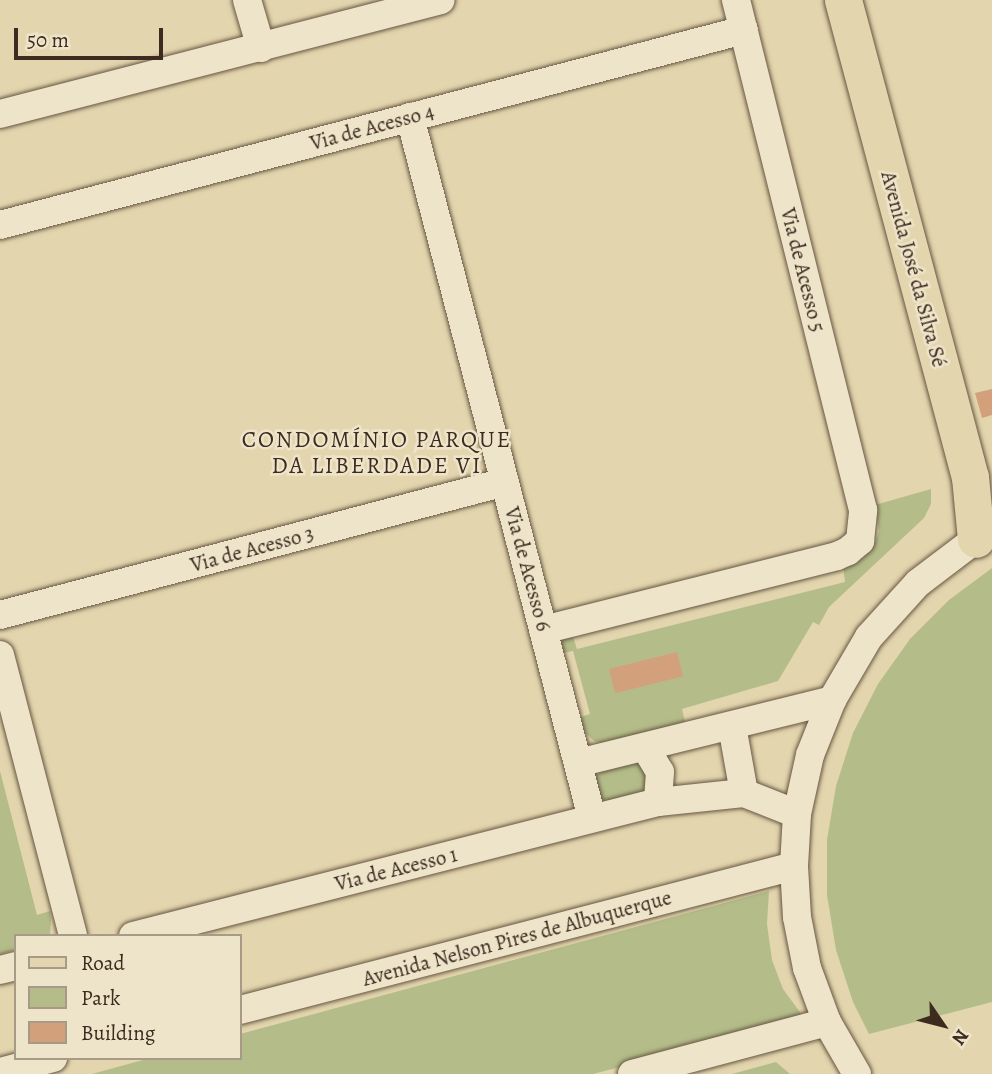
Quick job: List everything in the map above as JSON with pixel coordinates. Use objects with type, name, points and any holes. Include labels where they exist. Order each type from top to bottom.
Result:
[{"type":"main road","name":"Avenida José da Silva Sé","points":[[843,0],[984,535]]},
{"type":"street","points":[[247,0],[261,48]]},
{"type":"street","points":[[0,114],[440,0]]},
{"type":"street","name":"Via de Acesso 5","points":[[543,630],[837,556],[860,541],[863,510],[736,0]]},
{"type":"street","name":"Via de Acesso 4","points":[[0,225],[744,30]]},
{"type":"street","name":"Via de Acesso 6","points":[[410,117],[592,818]]},
{"type":"street","name":"Via de Acesso 3","points":[[0,615],[505,482]]},
{"type":"street","name":"Avenida José da Silva Sé","points":[[857,1074],[832,1033],[807,968],[797,917],[794,866],[797,814],[810,755],[832,699],[869,637],[918,583],[984,535]]},
{"type":"street","points":[[0,655],[72,934]]},
{"type":"street","points":[[578,763],[832,699]]},
{"type":"street","points":[[732,726],[744,793],[797,814]]},
{"type":"street","points":[[646,747],[660,772],[658,802]]},
{"type":"street","name":"Via de Acesso 1","points":[[142,934],[658,802],[744,793]]},
{"type":"street","name":"Avenida Nelson Pires de Albuquerque","points":[[242,1009],[794,866]]},
{"type":"street","points":[[632,1074],[832,1033],[831,1074]]},
{"type":"street","points":[[0,1072],[45,1060]]},
{"type":"green space","points":[[931,489],[931,504],[924,518],[829,607],[819,625],[813,622],[778,681],[682,709],[685,722],[609,744],[594,741],[580,728],[575,719],[590,714],[573,651],[558,654],[559,645],[566,637],[572,634],[577,649],[845,582],[843,566],[863,558],[875,543],[879,531],[875,505]]},
{"type":"green space","points":[[992,568],[992,1002],[869,1034],[853,1002],[836,950],[827,895],[827,840],[836,786],[853,733],[878,684],[910,639],[949,600]]},
{"type":"green space","points":[[639,762],[650,767],[645,791],[612,801],[601,799],[593,783],[601,772]]},
{"type":"green space","points":[[0,771],[37,915],[50,911],[51,920],[50,934],[14,934],[14,950],[0,954]]},
{"type":"green space","points":[[769,891],[767,924],[772,960],[783,989],[805,1019],[593,1074],[92,1074],[143,1060],[242,1060],[242,1033]]},
{"type":"green space","points":[[776,1062],[790,1074],[732,1074]]},
{"type":"building","points":[[992,389],[992,415],[982,418],[975,393]]},
{"type":"building","points":[[677,652],[683,676],[615,693],[609,669]]},
{"type":"district","name":"CONDOMÍNIO PARQUE DA LIBERDADE VI","points":[[377,453]]}]
